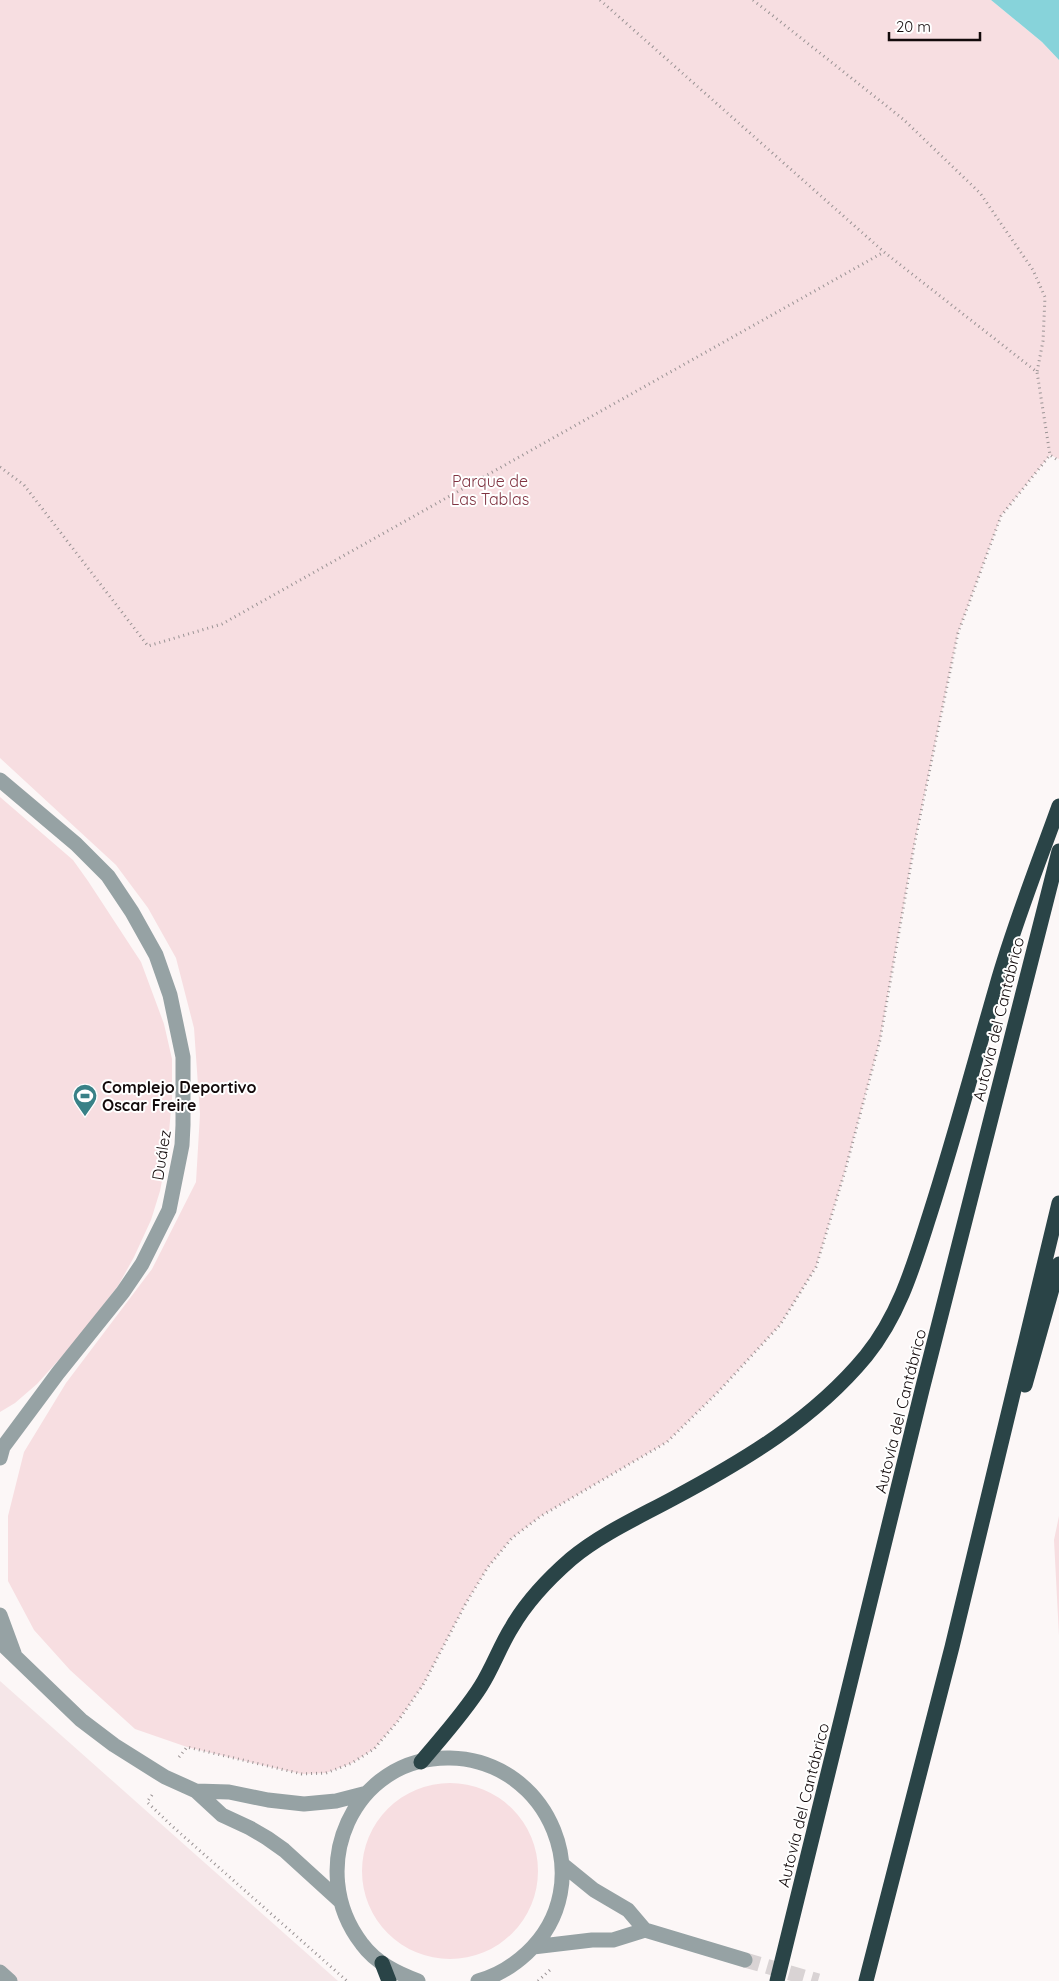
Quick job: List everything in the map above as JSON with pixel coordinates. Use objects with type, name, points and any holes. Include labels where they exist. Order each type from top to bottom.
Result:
[{"type":"highway","points":[[421,1762],[469,1705],[523,1609],[572,1558],[601,1538],[738,1463],[780,1436],[814,1409],[841,1383],[867,1355],[890,1322],[906,1287],[952,1146],[997,984],[1059,806]]},
{"type":"highway","name":"Autovía del Cantábrico","points":[[777,1981],[922,1390],[1059,851]]},
{"type":"highway","points":[[866,1981],[952,1647],[1059,1203]]},
{"type":"highway","points":[[952,1647],[1059,1264]]},
{"type":"highway","points":[[382,1963],[389,1981]]},
{"type":"street","name":"Duález","points":[[0,780],[76,844],[108,876],[132,912],[156,955],[170,995],[183,1057],[183,1125],[182,1145],[169,1210],[142,1264],[123,1292],[58,1372],[3,1447],[0,1458]]},
{"type":"street","points":[[0,1615],[16,1656]]},
{"type":"street","points":[[0,1642],[81,1720],[114,1745],[165,1777],[196,1791],[222,1815],[250,1828],[284,1850],[340,1901]]},
{"type":"street","points":[[418,1981],[400,1974],[382,1963],[363,1946],[349,1925],[340,1901],[336,1878],[337,1855],[343,1833],[353,1812],[367,1794],[383,1779],[401,1769],[421,1762],[450,1758],[478,1762],[504,1772],[527,1789],[545,1811],[557,1836],[562,1864],[562,1887],[547,1929],[518,1962],[500,1973],[478,1981]]},
{"type":"street","points":[[196,1791],[229,1792],[268,1800],[304,1804],[336,1801],[367,1794]]},
{"type":"street","points":[[562,1864],[594,1890],[628,1910],[645,1930],[745,1960]]},
{"type":"street","points":[[533,1947],[592,1940],[613,1940],[645,1930]]},
{"type":"street","points":[[0,1972],[10,1981]]},
{"type":"path","points":[[600,0],[884,252],[1037,372]]},
{"type":"path","points":[[753,0],[903,119],[980,193],[1033,270],[1045,297],[1043,341],[1037,372],[1050,455],[1059,461]]},
{"type":"path","points":[[0,467],[24,485],[148,646],[222,624],[884,252]]},
{"type":"path","points":[[347,1981],[147,1802],[187,1747],[302,1774],[326,1773],[352,1764],[374,1749],[398,1721],[423,1685],[466,1603],[488,1567],[512,1538],[541,1516],[667,1442],[719,1391],[780,1325],[816,1268],[846,1171],[880,1040],[915,840],[958,633],[1001,516],[1050,455]]},
{"type":"shaded area","points":[[0,1681],[338,1981],[0,1981]]},
{"type":"green space","name":"Parque de Las Tablas","points":[[0,0],[991,0],[1042,42],[1059,60],[1059,459],[1050,455],[1001,516],[958,633],[915,841],[880,1040],[845,1171],[816,1267],[780,1325],[719,1391],[667,1442],[541,1516],[512,1538],[488,1567],[466,1603],[423,1685],[398,1721],[374,1749],[352,1763],[326,1773],[302,1774],[249,1762],[187,1747],[135,1729],[70,1670],[34,1630],[8,1581],[8,1516],[24,1452],[66,1383],[152,1269],[196,1182],[200,1114],[194,1028],[176,958],[148,908],[116,865],[0,758]]},
{"type":"green space","name":"Complejo Deportivo Oscar Freire","points":[[0,797],[73,860],[141,962],[164,1024],[172,1059],[172,1098],[167,1155],[160,1191],[151,1220],[134,1257],[118,1286],[73,1344],[37,1384],[15,1403],[0,1412]]},
{"type":"green space","points":[[1059,1516],[1059,1636],[1054,1540]]},
{"type":"green space","points":[[459,1783],[484,1789],[492,1793],[518,1815],[532,1837],[537,1854],[537,1888],[532,1905],[518,1927],[506,1939],[484,1953],[467,1958],[441,1959],[416,1953],[408,1949],[382,1927],[368,1905],[363,1888],[362,1862],[368,1837],[372,1829],[394,1803],[416,1789],[433,1784]]},
{"type":"water","points":[[991,0],[1059,0],[1059,60],[1042,42]]},
{"type":"tunnel","points":[[745,1960],[818,1981]]},
{"type":"place","name":"Complejo Deportivo Oscar Freire","points":[[85,1117]]}]
